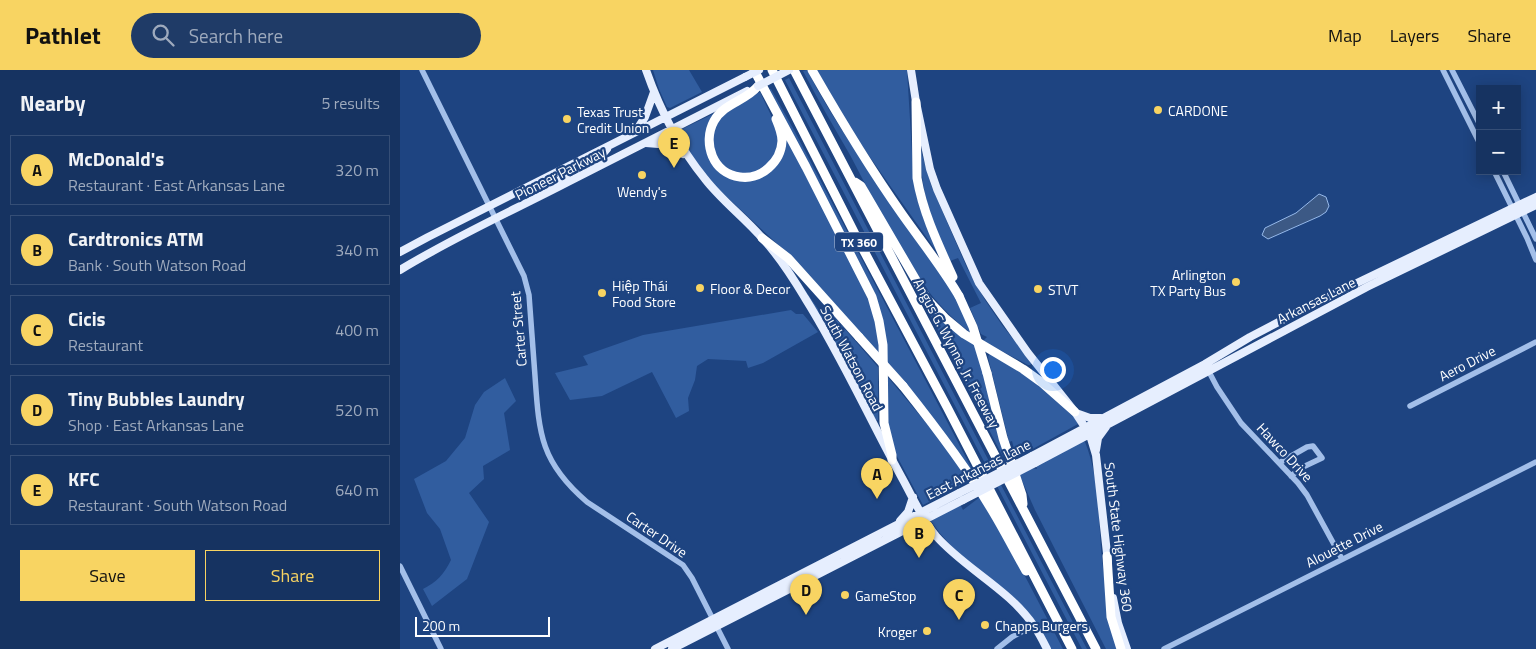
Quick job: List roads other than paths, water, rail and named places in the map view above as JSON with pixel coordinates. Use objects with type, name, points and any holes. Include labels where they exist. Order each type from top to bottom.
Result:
[{"type":"highway","points":[[754,70],[872,297],[879,320],[883,345],[884,423],[892,460]]},
{"type":"highway","name":"TX 360","points":[[772,70],[856,236],[1072,649]]},
{"type":"highway","name":"Angus G. Wynne, Jr. Freeway","points":[[794,70],[1096,649]]},
{"type":"highway","points":[[812,70],[843,124],[959,296]]},
{"type":"highway","points":[[754,88],[754,92],[721,112],[711,126],[709,147],[721,168],[740,177],[753,176],[763,172],[775,161],[780,151],[782,136],[773,104]]},
{"type":"highway","points":[[916,102],[917,178],[919,190],[928,221],[973,328],[987,373],[1003,438],[1022,495],[1023,510]]},
{"type":"highway","points":[[851,179],[861,186],[928,299],[946,319],[964,334],[1041,382],[1076,412]]},
{"type":"highway","points":[[762,238],[788,258],[903,386],[970,476],[991,508],[1028,575],[1040,586]]},
{"type":"highway","points":[[1107,556],[1111,617],[1121,649]]},
{"type":"main road","name":"South Watson Road","points":[[646,70],[665,118],[689,159],[706,181],[762,238],[816,315],[912,497],[935,535],[1018,607],[1034,625],[1047,649]]},
{"type":"main road","name":"Pioneer Parkway","points":[[400,252],[759,70]]},
{"type":"main road","name":"Pioneer Parkway","points":[[400,270],[497,218],[789,70]]},
{"type":"main road","points":[[911,70],[930,169],[979,284],[1028,353],[1076,412],[1088,431]]},
{"type":"main road","points":[[635,133],[645,117],[654,92]]},
{"type":"main road","points":[[644,143],[671,146],[689,159]]},
{"type":"main road","points":[[547,193],[551,187],[569,172],[604,154],[608,147]]},
{"type":"main road","name":"Arkansas Lane","points":[[1207,367],[1518,210],[1536,197]]},
{"type":"main road","name":"Arkansas Lane","points":[[1309,306],[1518,210],[1536,205]]},
{"type":"main road","name":"East Arkansas Lane","points":[[655,649],[715,623],[901,532],[924,516],[1207,367],[1250,338],[1309,306]]},
{"type":"main road","points":[[1076,412],[1094,419],[1110,418]]},
{"type":"main road","points":[[1096,454],[1098,438],[1110,418]]},
{"type":"main road","name":"South State Highway 360","points":[[1088,431],[1096,454],[1110,582],[1118,623],[1127,649]]},
{"type":"main road","points":[[893,527],[906,515],[912,497]]},
{"type":"main road","name":"East Arkansas Lane","points":[[672,649],[715,623],[893,527],[924,516]]},
{"type":"main road","points":[[901,532],[920,529],[935,535]]},
{"type":"street","name":"Carter Street","points":[[422,70],[497,218],[524,276],[529,295],[540,433],[552,463],[567,483]]},
{"type":"street","points":[[1443,70],[1476,136]]},
{"type":"street","points":[[1452,70],[1476,117]]},
{"type":"street","points":[[1496,175],[1536,240]]},
{"type":"street","points":[[1505,175],[1536,260]]},
{"type":"street","name":"Aero Drive","points":[[1410,406],[1536,342]]},
{"type":"street","name":"Hawco Drive","points":[[1207,367],[1217,387],[1241,423],[1307,495],[1342,559]]},
{"type":"street","points":[[1279,463],[1307,447],[1313,446],[1318,451],[1322,458],[1303,467],[1291,476]]},
{"type":"street","name":"Alouette Drive","points":[[1164,649],[1536,462]]},
{"type":"street","name":"Carter Drive","points":[[567,483],[587,502],[683,565],[692,578],[728,649]]},
{"type":"street","points":[[400,566],[441,649]]},
{"type":"street","points":[[997,649],[1012,637],[1034,625]]},
{"type":"place","name":"CARDONE","points":[[1158,110]]},
{"type":"place","name":"Texas Trust Credit Union","points":[[567,119]]},
{"type":"place","name":"KFC","points":[[674,168]]},
{"type":"place","name":"Wendy's","points":[[642,175]]},
{"type":"place","name":"Arlington TX Party Bus","points":[[1236,282]]},
{"type":"place","name":"Floor & Decor","points":[[700,288]]},
{"type":"place","name":"STVT","points":[[1038,289]]},
{"type":"place","name":"Hiệp Thái Food Store","points":[[602,293]]},
{"type":"place","name":"McDonald's","points":[[877,499]]},
{"type":"place","name":"Cardtronics ATM","points":[[919,558]]},
{"type":"place","name":"GameStop","points":[[845,595]]},
{"type":"place","name":"Tiny Bubbles Laundry","points":[[806,615]]},
{"type":"place","name":"Cicis","points":[[959,620]]},
{"type":"place","name":"Chapps Burgers","points":[[985,625]]},
{"type":"place","name":"Kroger","points":[[927,631]]}]
